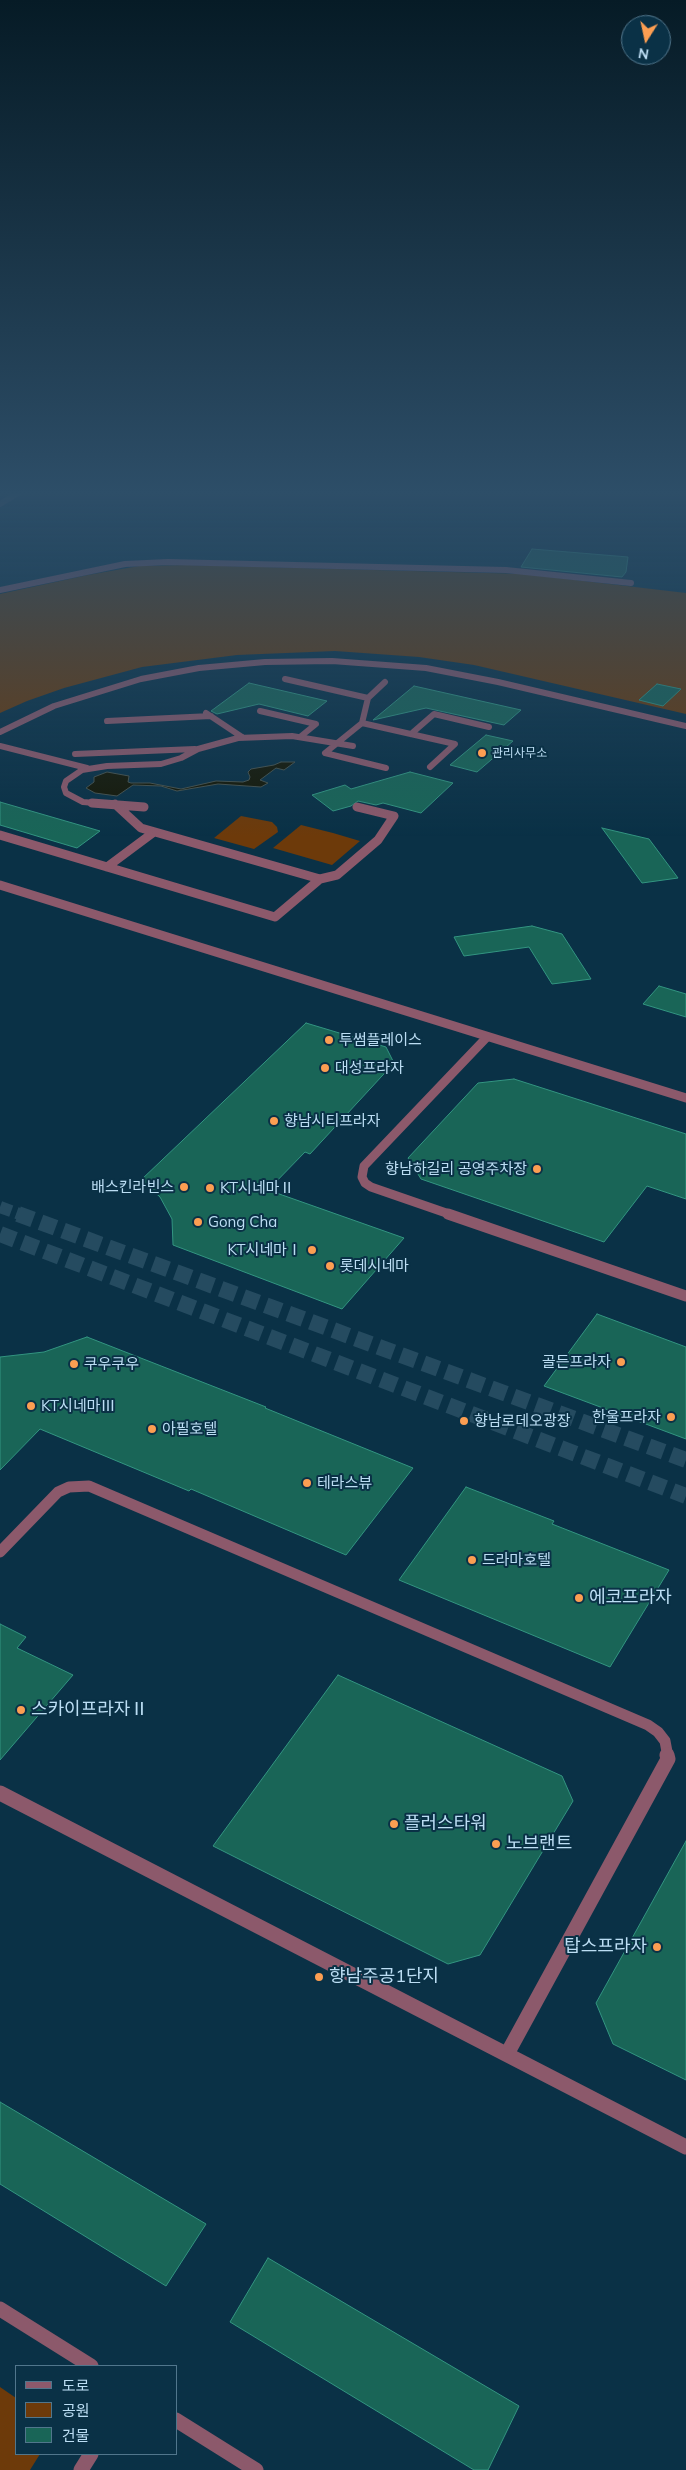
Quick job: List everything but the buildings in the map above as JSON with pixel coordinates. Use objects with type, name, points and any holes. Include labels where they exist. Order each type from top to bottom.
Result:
[{"type":"street","points":[[0,732],[54,706],[141,679],[199,668],[265,662],[332,661],[426,668],[508,684],[686,726]]},
{"type":"street","points":[[285,679],[368,698]]},
{"type":"street","points":[[385,682],[368,698],[362,723],[324,753],[386,768]]},
{"type":"street","points":[[201,709],[242,737]]},
{"type":"street","points":[[260,710],[316,724],[300,737]]},
{"type":"street","points":[[411,734],[437,712],[489,727]]},
{"type":"street","points":[[107,720],[211,716]]},
{"type":"street","points":[[362,723],[455,744],[430,767]]},
{"type":"street","points":[[144,807],[83,802],[66,793],[64,787],[66,780],[72,775],[88,769],[161,764],[181,758],[198,749],[242,737],[300,737],[353,746]]},
{"type":"street","points":[[0,746],[88,769]]},
{"type":"street","points":[[75,754],[198,749]]},
{"type":"street","points":[[114,804],[133,823],[154,832],[320,879]]},
{"type":"street","points":[[0,835],[275,917],[320,879],[337,875],[378,840],[394,816],[357,807]]},
{"type":"street","points":[[107,867],[154,832]]},
{"type":"street","points":[[0,885],[686,1098]]},
{"type":"street","points":[[487,1036],[364,1166],[362,1177],[365,1183],[371,1187],[686,1296]]},
{"type":"street","points":[[0,1552],[58,1492],[79,1486],[99,1489],[648,1725],[658,1732],[665,1741],[668,1759],[507,2054]]},
{"type":"street","points":[[0,1794],[686,2147]]},
{"type":"street","points":[[0,2309],[90,2365]]},
{"type":"street","points":[[178,2421],[256,2470]]},
{"type":"street","points":[[81,2470],[90,2455]]},
{"type":"green space","points":[[0,607],[686,607],[686,714],[474,665],[419,657],[335,651],[237,655],[142,667],[64,688],[0,713]]},
{"type":"green space","points":[[241,816],[272,822],[277,827],[278,832],[254,849],[214,838]]},
{"type":"green space","points":[[301,825],[360,841],[332,865],[273,848]]},
{"type":"green space","points":[[0,2387],[15,2397],[15,2455],[39,2455],[30,2470],[0,2470]]},
{"type":"shaded area","points":[[281,762],[295,762],[284,770],[276,768],[260,780],[268,783],[261,787],[218,784],[177,791],[161,786],[133,785],[117,796],[95,793],[86,788],[94,782],[94,777],[107,772],[129,776],[128,782],[131,783],[150,783],[181,789],[216,781],[243,782],[249,780],[248,772],[251,769]]},
{"type":"tunnel","points":[[0,1207],[22,1215]]},
{"type":"tunnel","points":[[18,1214],[686,1460]]},
{"type":"tunnel","points":[[0,1234],[686,1496]]},
{"type":"place","name":"관리사무소","points":[[482,753]]},
{"type":"place","name":"투썸플레이스","points":[[329,1040]]},
{"type":"place","name":"대성프라자","points":[[325,1068]]},
{"type":"place","name":"향남시티프라자","points":[[274,1121]]},
{"type":"place","name":"향남하길리 공영주차장","points":[[537,1169]]},
{"type":"place","name":"배스킨라빈스","points":[[184,1187]]},
{"type":"place","name":"KT시네마Ⅱ","points":[[210,1188]]},
{"type":"place","name":"Gong Cha","points":[[198,1222]]},
{"type":"place","name":"KT시네마Ⅰ","points":[[312,1250]]},
{"type":"place","name":"롯데시네마","points":[[330,1266]]},
{"type":"place","name":"골든프라자","points":[[621,1362]]},
{"type":"place","name":"쿠우쿠우","points":[[74,1364]]},
{"type":"place","name":"KT시네마Ⅲ","points":[[31,1406]]},
{"type":"place","name":"한울프라자","points":[[671,1417]]},
{"type":"place","name":"향남로데오광장","points":[[464,1421]]},
{"type":"place","name":"아필호텔","points":[[152,1429]]},
{"type":"place","name":"테라스뷰","points":[[307,1483]]},
{"type":"place","name":"드라마호텔","points":[[472,1560]]},
{"type":"place","name":"에코프라자","points":[[579,1598]]},
{"type":"place","name":"스카이프라자Ⅱ","points":[[21,1710]]},
{"type":"place","name":"플러스타워","points":[[394,1824]]},
{"type":"place","name":"노브랜트","points":[[496,1844]]},
{"type":"place","name":"탑스프라자","points":[[657,1947]]},
{"type":"place","name":"향남주공1단지","points":[[319,1977]]}]
